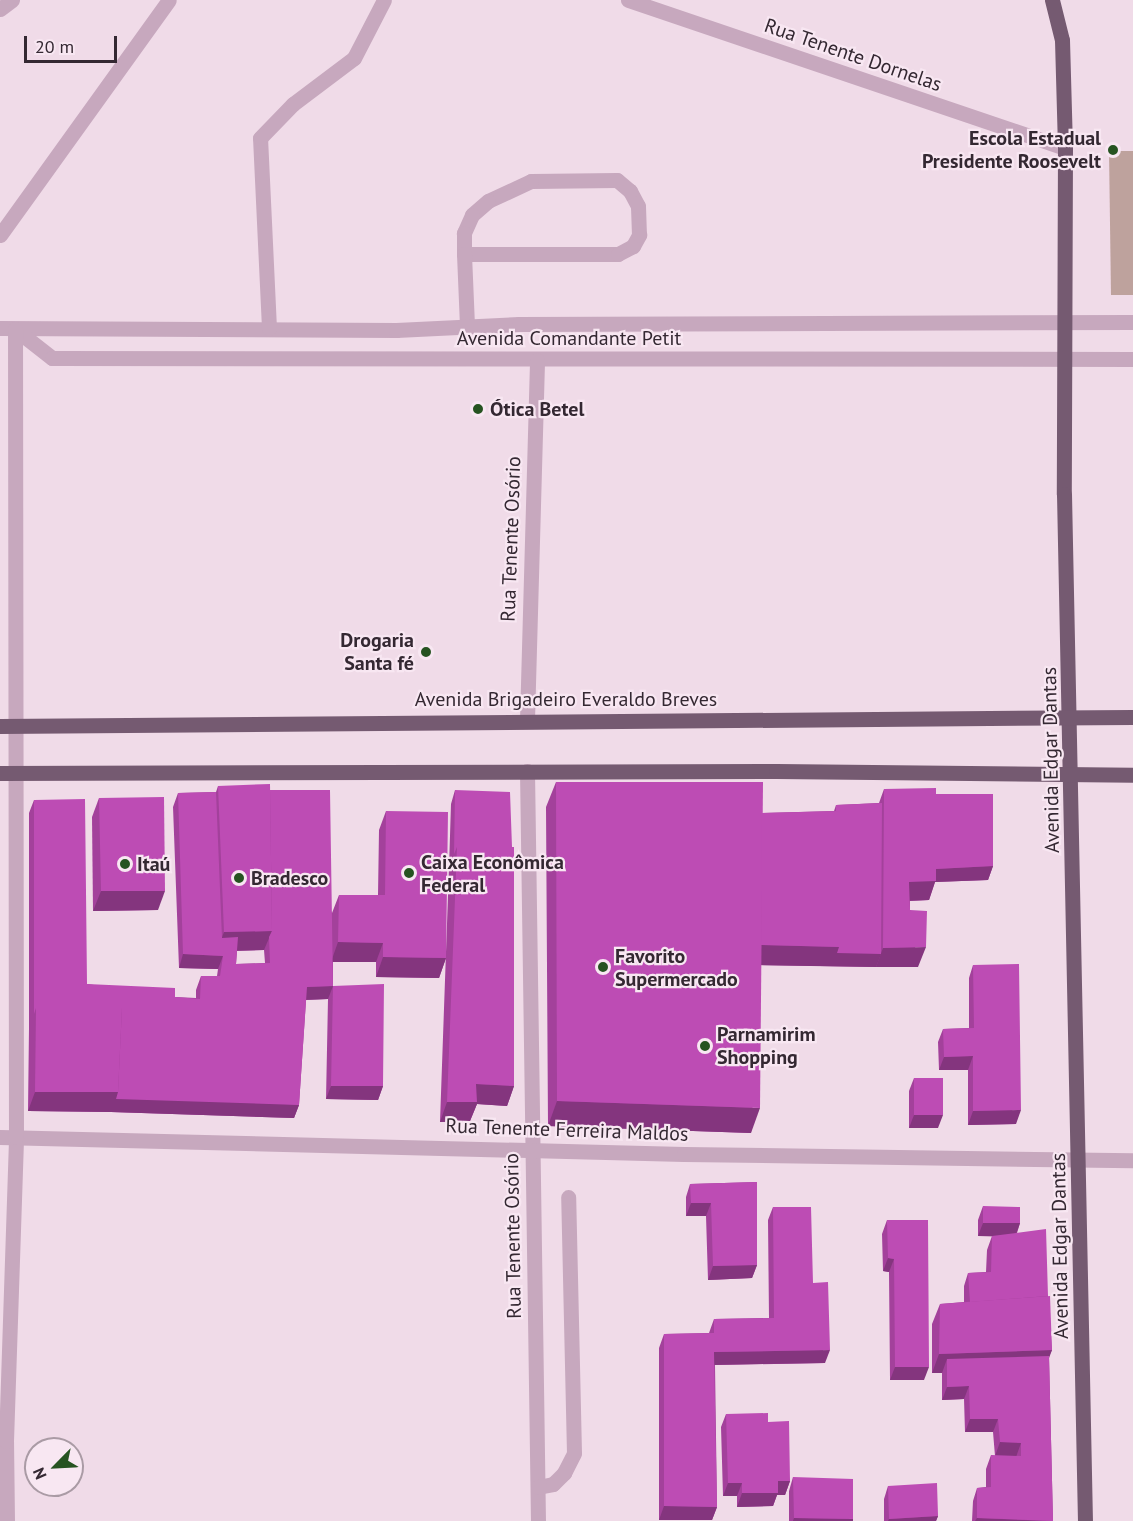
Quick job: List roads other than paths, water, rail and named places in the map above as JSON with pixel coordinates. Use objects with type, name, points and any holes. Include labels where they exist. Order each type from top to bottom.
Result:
[{"type":"main road","name":"Avenida Edgar Dantas","points":[[1052,0],[1062,40],[1065,148],[1063,323],[1085,1521]]},
{"type":"main road","name":"Avenida Brigadeiro Everaldo Breves","points":[[7,726],[527,720],[1133,717]]},
{"type":"main road","points":[[8,773],[527,771],[1133,774]]},
{"type":"street","points":[[0,9],[12,0]]},
{"type":"street","points":[[0,236],[169,0]]},
{"type":"street","points":[[269,328],[260,138],[293,104],[349,64],[384,0]]},
{"type":"street","name":"Rua Tenente Dornelas","points":[[628,0],[1065,148]]},
{"type":"street","points":[[464,254],[618,254],[633,246],[639,235],[638,206],[630,190],[617,180],[531,181],[488,201],[472,215],[464,233],[464,254],[467,327]]},
{"type":"street","name":"Avenida Comandante Petit","points":[[8,328],[396,330],[467,327],[1133,322]]},
{"type":"street","points":[[7,1521],[6,1441],[16,1137],[7,726],[18,522],[8,328]]},
{"type":"street","name":"Avenida Comandante Petit","points":[[8,328],[52,358],[398,357],[537,360],[1064,361],[1133,359]]},
{"type":"street","points":[[396,330],[398,357]]},
{"type":"street","name":"Rua Tenente Osório","points":[[527,720],[537,360]]},
{"type":"street","name":"Rua Tenente Osório","points":[[527,771],[538,1521]]},
{"type":"street","name":"Rua Tenente Ferreira Maldos","points":[[0,1137],[532,1150],[1133,1160]]},
{"type":"street","points":[[538,1486],[553,1484],[564,1473],[574,1453],[568,1197]]},
{"type":"place","name":"Escola Estadual Presidente Roosevelt","points":[[1113,150]]},
{"type":"place","name":"Ótica Betel","points":[[478,409]]},
{"type":"place","name":"Drogaria Santa fé","points":[[426,652]]},
{"type":"place","name":"Itaú","points":[[125,864]]},
{"type":"place","name":"Caixa Econômica Federal","points":[[409,873]]},
{"type":"place","name":"Bradesco","points":[[239,878]]},
{"type":"place","name":"Favorito Supermercado","points":[[603,967]]},
{"type":"place","name":"Parnamirim Shopping","points":[[705,1046]]}]
